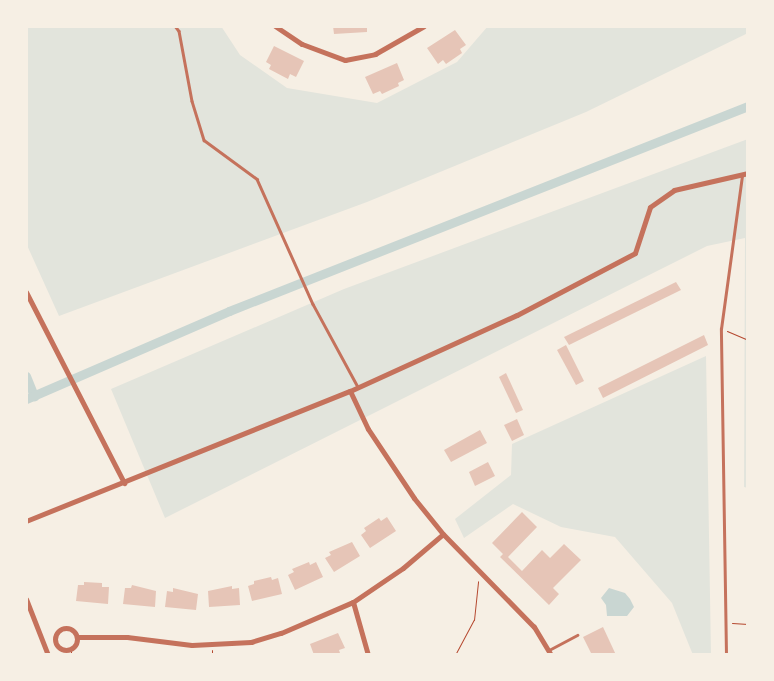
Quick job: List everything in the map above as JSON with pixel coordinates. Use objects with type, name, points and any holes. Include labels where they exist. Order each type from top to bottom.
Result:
[{"type":"street","points":[[276,26],[302,44],[345,60],[375,54],[424,26]]},
{"type":"street","points":[[26,520],[124,483],[350,391],[517,315],[635,253],[650,206],[674,190],[745,175]]},
{"type":"street","points":[[26,292],[124,483]]},
{"type":"street","points":[[350,391],[368,429],[392,466],[444,534],[514,605],[550,652]]},
{"type":"street","points":[[78,637],[71,652],[60,648],[56,635],[67,627],[78,637],[127,637],[192,645],[251,642],[289,630],[352,602],[403,568],[444,534]]},
{"type":"street","points":[[26,600],[48,655]]},
{"type":"street","points":[[352,602],[368,655]]},
{"type":"lane","points":[[175,26],[179,31],[192,101],[204,140],[257,179],[313,304],[358,387]]},
{"type":"lane","points":[[726,655],[721,329],[745,175]]},
{"type":"lane","points":[[550,652],[576,635]]},
{"type":"path","points":[[721,329],[748,340]]},
{"type":"path","points":[[455,655],[474,620],[478,570]]},
{"type":"path","points":[[726,623],[748,624]]},
{"type":"shaded area","points":[[26,26],[221,26],[240,55],[287,88],[377,103],[457,62],[488,26],[748,26],[748,33],[586,112],[367,202],[59,316],[26,243]]},
{"type":"shaded area","points":[[748,139],[748,488],[744,487],[745,238],[707,246],[165,518],[111,389],[344,289]]},
{"type":"shaded area","points":[[706,356],[711,655],[693,655],[672,603],[615,537],[561,527],[513,504],[464,538],[455,519],[511,475],[512,444]]},
{"type":"shaded area","points":[[609,588],[625,593],[630,599],[634,607],[627,616],[607,616],[606,605],[601,598]]},
{"type":"building","points":[[333,26],[367,26],[367,32],[334,34]]},
{"type":"building","points":[[455,30],[466,45],[460,49],[462,53],[446,64],[443,60],[438,64],[427,48]]},
{"type":"building","points":[[274,46],[304,61],[296,77],[290,74],[288,79],[269,69],[271,65],[266,62]]},
{"type":"building","points":[[397,63],[404,80],[398,83],[399,86],[382,94],[380,91],[373,94],[365,77]]},
{"type":"building","points":[[676,282],[681,290],[569,345],[564,337]]},
{"type":"building","points":[[704,335],[708,345],[603,398],[598,388]]},
{"type":"building","points":[[566,345],[584,381],[576,385],[557,350]]},
{"type":"building","points":[[506,373],[523,410],[516,413],[499,377]]},
{"type":"building","points":[[517,419],[524,435],[512,441],[504,425]]},
{"type":"building","points":[[480,430],[487,443],[451,462],[444,450]]},
{"type":"building","points":[[488,462],[495,476],[475,486],[469,472]]},
{"type":"building","points":[[522,512],[537,527],[508,557],[522,571],[542,550],[550,558],[564,544],[581,560],[553,588],[559,594],[549,605],[500,557],[503,554],[492,543]]},
{"type":"building","points":[[387,517],[396,531],[370,548],[361,535],[366,531],[364,528],[379,518],[381,521]]},
{"type":"building","points":[[352,542],[360,556],[334,572],[325,558],[331,555],[329,552]]},
{"type":"building","points":[[309,562],[310,565],[316,562],[323,577],[295,590],[288,575],[294,572],[292,569]]},
{"type":"building","points":[[271,577],[272,580],[278,578],[282,594],[252,601],[248,586],[254,584],[254,581]]},
{"type":"building","points":[[84,582],[102,583],[102,587],[109,587],[108,604],[76,601],[78,585],[84,585]]},
{"type":"building","points":[[132,585],[156,591],[155,607],[123,604],[125,588],[131,588]]},
{"type":"building","points":[[232,586],[232,589],[239,588],[240,605],[209,607],[208,591]]},
{"type":"building","points":[[173,588],[198,594],[196,610],[165,607],[167,591],[173,592]]},
{"type":"building","points":[[603,627],[616,655],[592,655],[583,637]]},
{"type":"building","points":[[338,633],[345,648],[339,650],[340,653],[314,655],[310,644]]},
{"type":"waterway","points":[[26,399],[229,311],[748,106]]},
{"type":"waterway","points":[[26,376],[34,396]]}]
